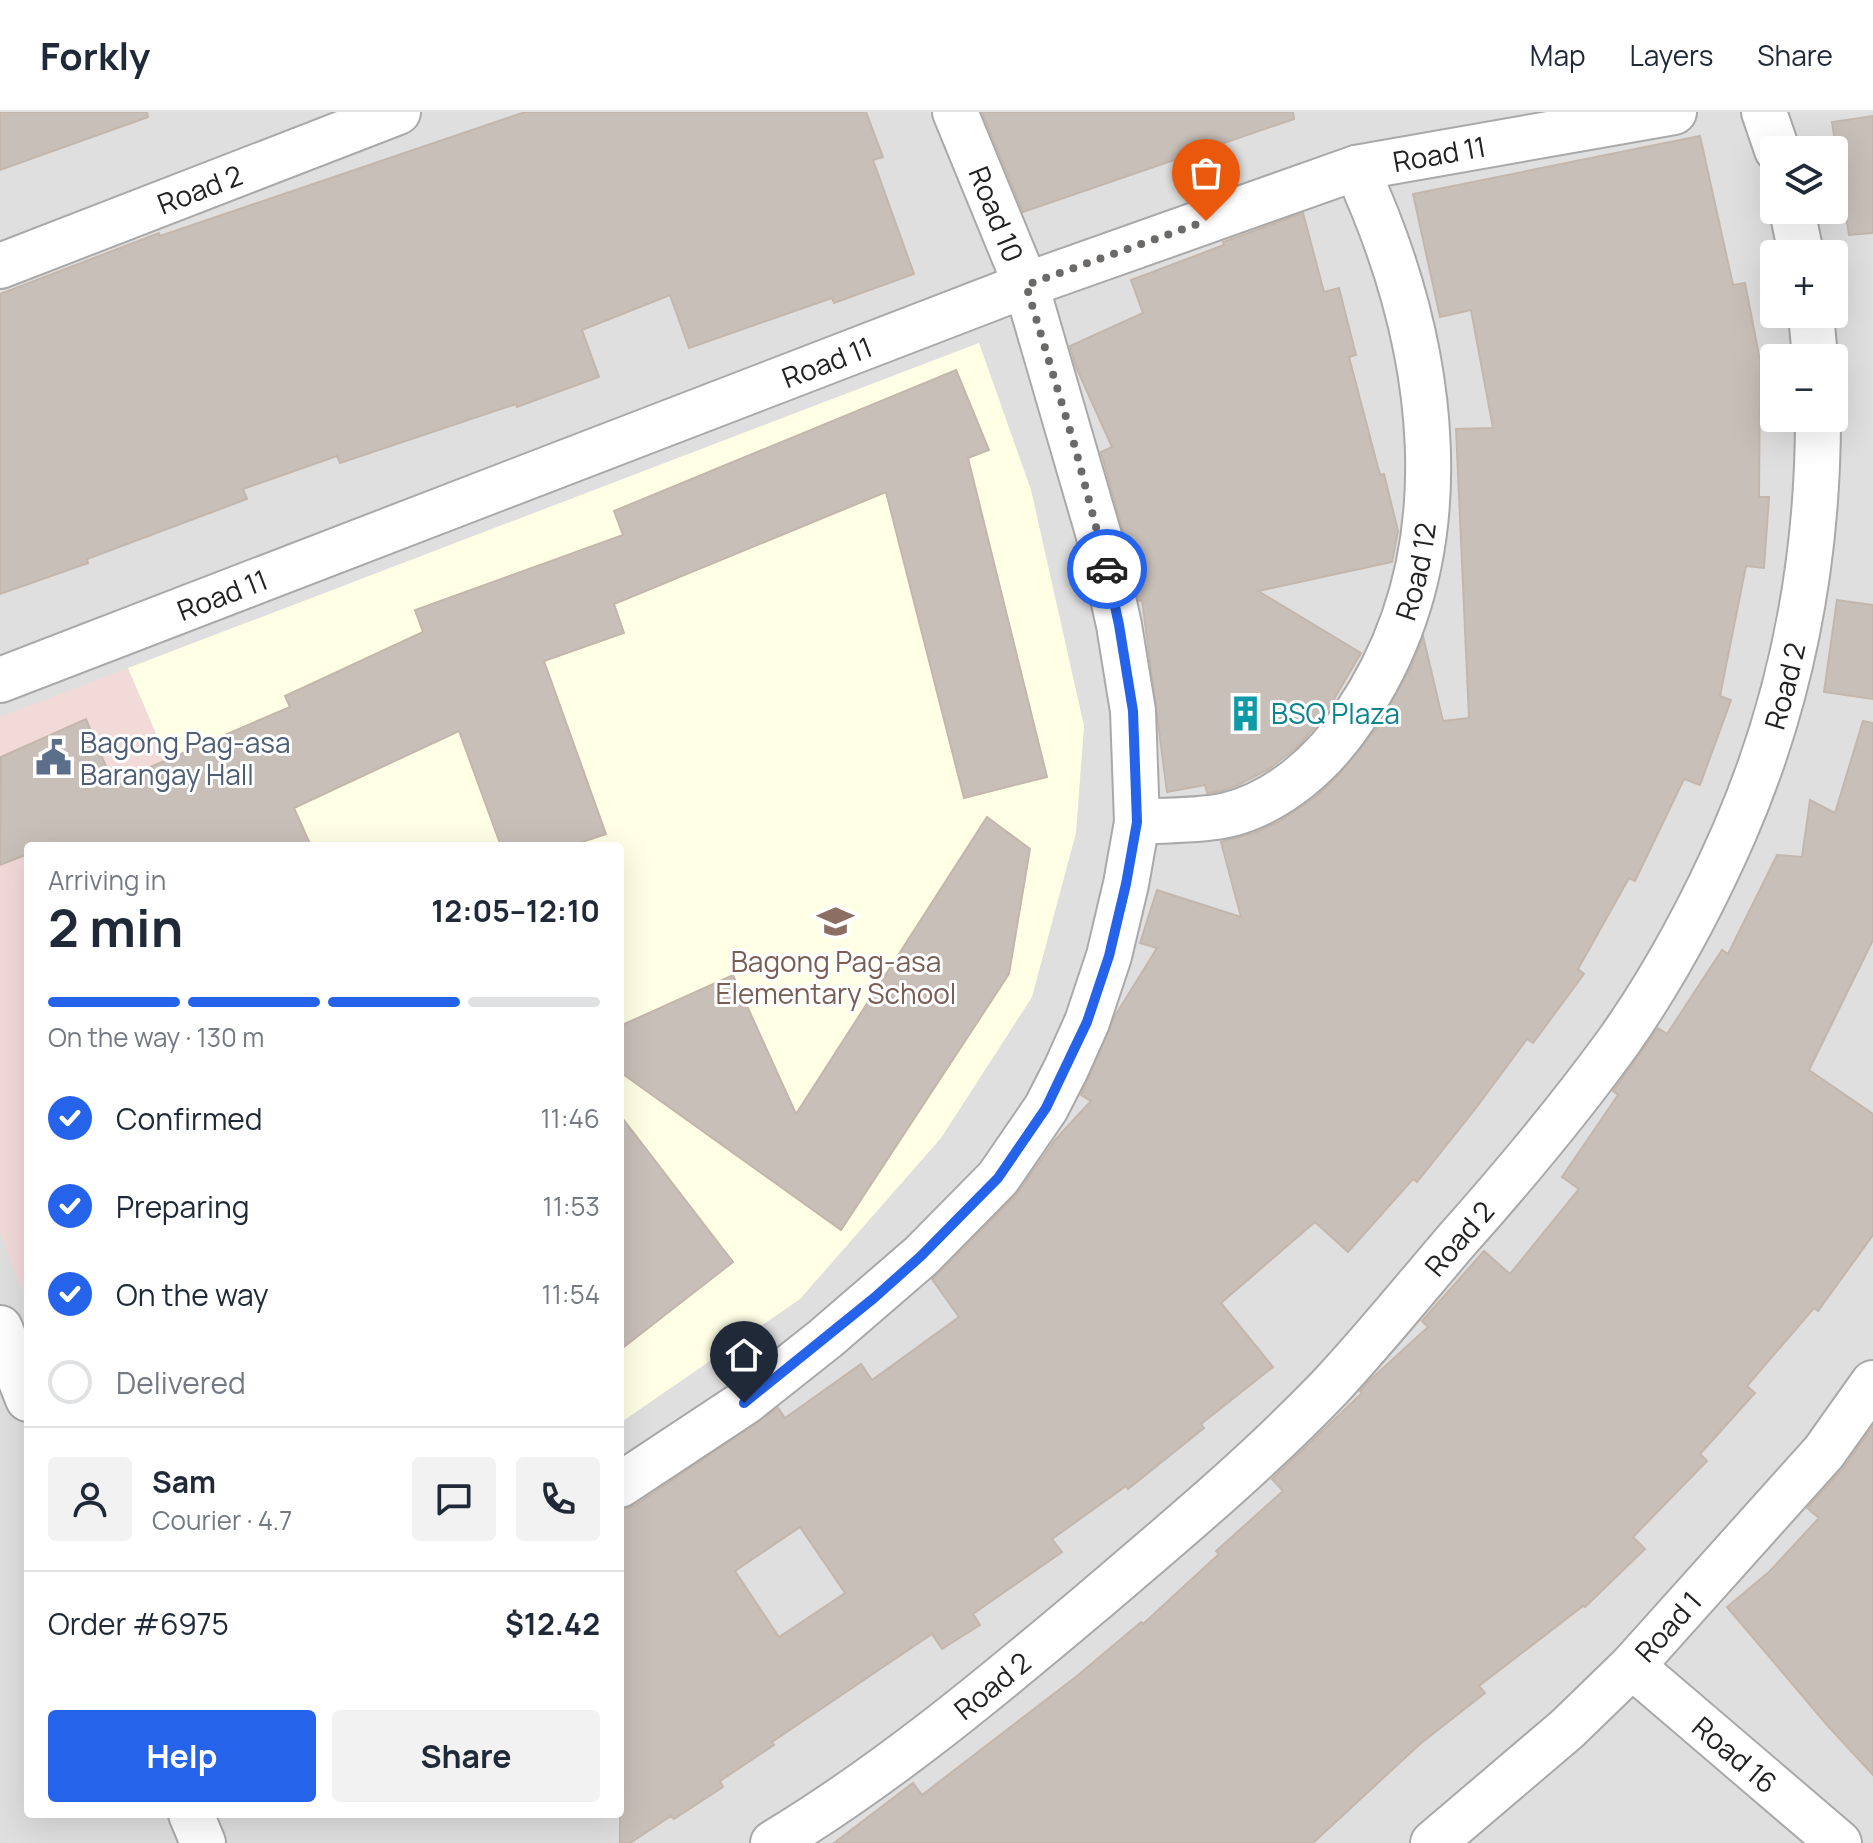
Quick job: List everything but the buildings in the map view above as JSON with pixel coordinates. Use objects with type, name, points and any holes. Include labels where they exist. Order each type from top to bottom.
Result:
[{"type":"street","name":"Road 2","points":[[0,266],[398,112]]},
{"type":"street","name":"Road 10","points":[[624,1482],[744,1403],[832,1333],[921,1256],[998,1178],[1046,1108],[1087,1022],[1109,956],[1137,822],[1133,711],[1119,625],[1099,536],[1026,285],[955,112]]},
{"type":"street","name":"Road 11","points":[[0,680],[1026,285],[1356,168],[1674,112]]},
{"type":"street","points":[[1764,112],[1772,136]]},
{"type":"street","name":"Road 12","points":[[1137,822],[1227,815],[1273,795],[1309,769],[1337,743],[1368,698],[1391,653],[1408,604],[1419,566],[1427,517],[1427,442],[1421,370],[1382,224],[1356,168]]},
{"type":"street","name":"Road 2","points":[[773,1843],[895,1759],[998,1682],[1167,1541],[1256,1460],[1330,1386],[1502,1189],[1621,1038],[1686,931],[1734,832],[1761,766],[1785,691],[1804,605],[1814,530],[1818,432]]},
{"type":"street","points":[[0,1328],[24,1389]]},
{"type":"street","name":"Road 1","points":[[1433,1843],[1567,1729],[1632,1666],[1824,1452],[1873,1383]]},
{"type":"street","name":"Road 16","points":[[1632,1666],[1839,1843]]},
{"type":"street","points":[[193,1818],[203,1843]]},
{"type":"shaded area","points":[[0,112],[1873,112],[1873,1843],[0,1843]]},
{"type":"shaded area","name":"Bagong Pag-asa Elementary School","points":[[979,343],[1031,490],[1084,726],[1076,833],[1032,997],[941,1138],[800,1299],[624,1420],[624,842],[202,842],[128,668]]},
{"type":"shaded area","points":[[128,668],[202,842],[24,842],[24,1296],[0,1233],[0,717]]},
{"type":"way so far","points":[[1107,569],[1075,447],[1026,285],[1206,221]]},
{"type":"place","name":"BSQ Plaza","points":[[1245,713]]},
{"type":"place","name":"Bagong Pag-asa Barangay Hall","points":[[54,758]]},
{"type":"place","name":"Bagong Pag-asa Elementary School","points":[[836,921]]},
{"type":"route","points":[[744,1403],[874,1298],[921,1256],[998,1178],[1046,1108],[1087,1022],[1109,956],[1137,822],[1133,711],[1107,569]]}]
